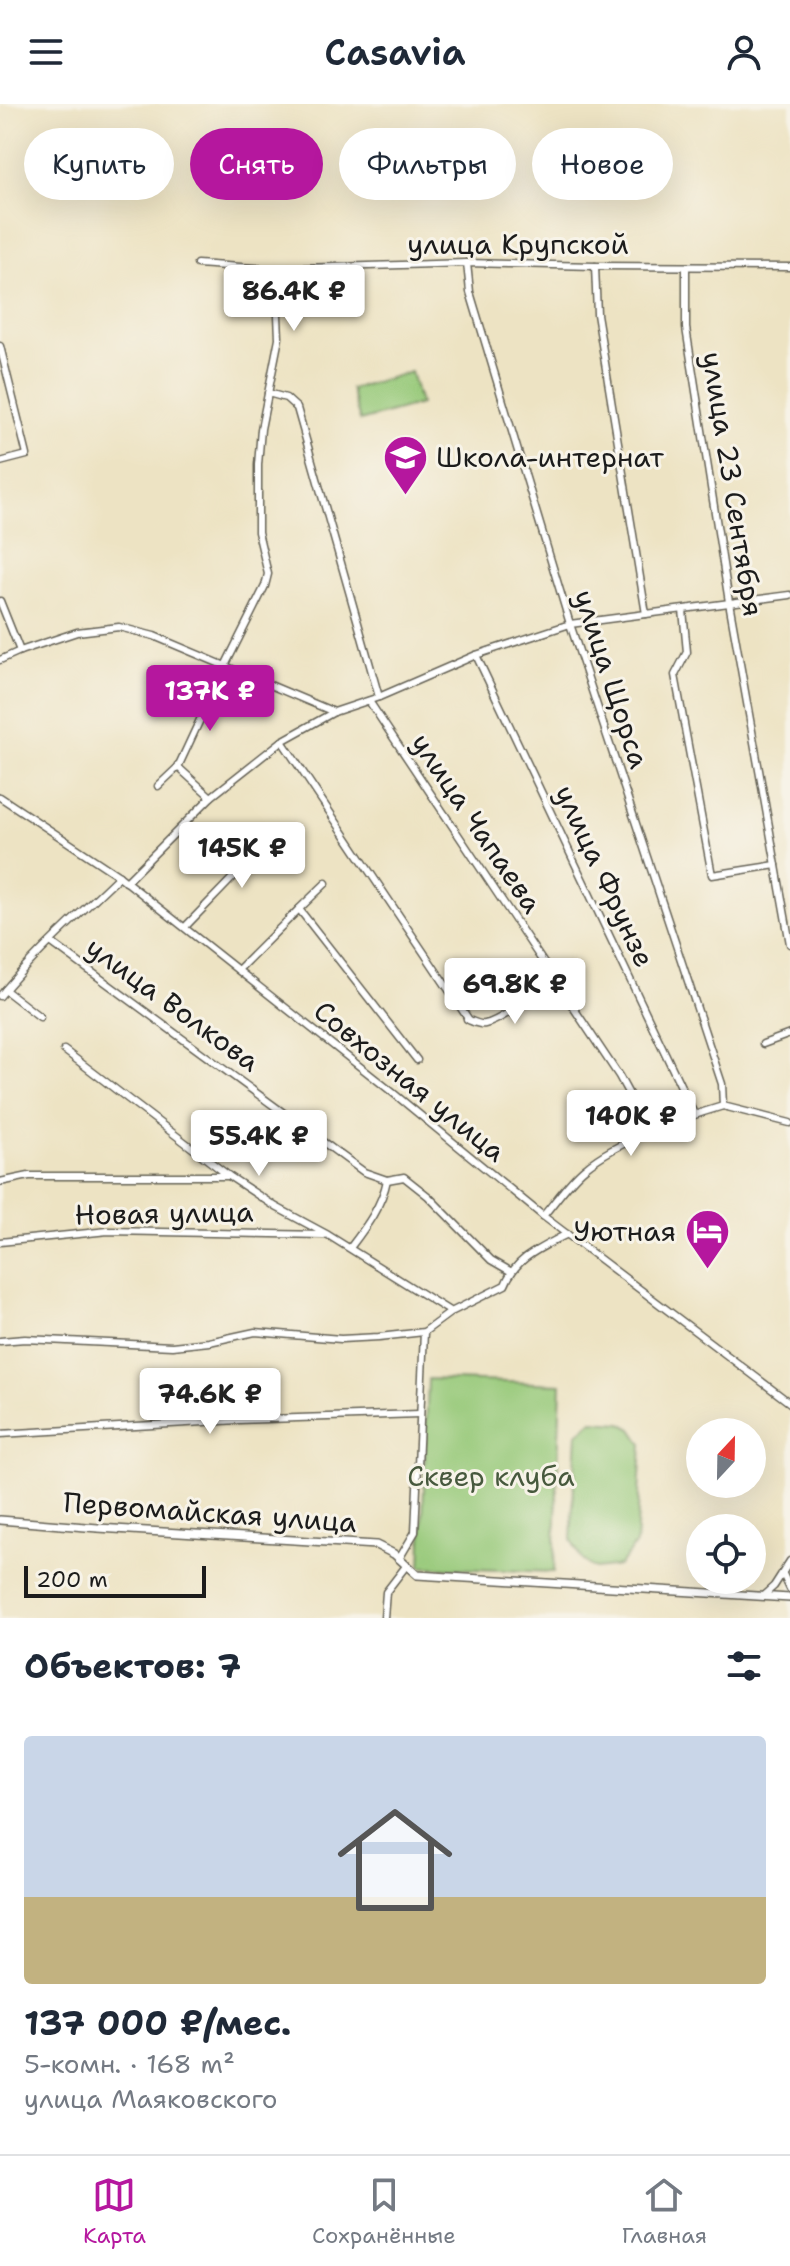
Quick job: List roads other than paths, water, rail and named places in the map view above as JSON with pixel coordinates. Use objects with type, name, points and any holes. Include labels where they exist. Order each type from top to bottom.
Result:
[{"type":"street","name":"улица Крупской","points":[[197,264],[276,269],[467,263],[790,267]]},
{"type":"street","name":"улица Щорса","points":[[467,263],[470,292],[570,624],[718,1070],[723,1106]]},
{"type":"street","points":[[595,266],[597,314],[646,614]]},
{"type":"street","name":"улица 23 Сентября","points":[[686,267],[686,328],[729,602],[790,944]]},
{"type":"street","points":[[158,786],[178,767],[268,574],[258,532],[258,465],[261,429],[279,338],[276,269]]},
{"type":"street","points":[[0,346],[27,455],[0,462]]},
{"type":"street","points":[[268,393],[286,398],[297,408],[379,697]]},
{"type":"street","points":[[126,882],[211,797],[282,741],[334,712],[379,697],[476,655],[570,624],[790,595]]},
{"type":"street","points":[[0,601],[20,651]]},
{"type":"street","points":[[683,610],[687,652],[675,675],[712,875],[776,865]]},
{"type":"street","points":[[0,660],[77,632],[119,627],[154,636],[334,712]]},
{"type":"street","name":"улица Фрунзе","points":[[476,655],[694,1114]]},
{"type":"street","name":"улица Чапаева","points":[[369,701],[556,979],[619,1076],[650,1133]]},
{"type":"street","points":[[282,741],[468,1020],[486,1024],[500,1018],[556,979]]},
{"type":"street","points":[[178,767],[211,797]]},
{"type":"street","name":"Совхозная улица","points":[[0,797],[119,876],[543,1216],[790,1403]]},
{"type":"street","points":[[185,927],[277,832]]},
{"type":"street","points":[[40,1017],[2,993],[23,967],[52,943],[119,876]]},
{"type":"street","points":[[238,970],[326,883]]},
{"type":"street","points":[[299,909],[417,1060]]},
{"type":"street","name":"улица Волкова","points":[[52,943],[364,1172],[387,1180],[404,1177],[428,1196],[491,1260],[510,1271]]},
{"type":"street","points":[[763,1044],[790,1034]]},
{"type":"street","points":[[64,1050],[229,1176],[451,1312]]},
{"type":"street","points":[[543,1216],[583,1169],[613,1149],[694,1114],[723,1106],[790,1123]]},
{"type":"street","points":[[0,1182],[29,1176],[229,1176]]},
{"type":"street","points":[[350,1248],[366,1228],[387,1180]]},
{"type":"street","name":"Новая улица","points":[[0,1242],[108,1231],[328,1235]]},
{"type":"street","points":[[0,1341],[25,1339],[172,1346],[255,1332],[341,1339],[424,1332],[451,1312],[505,1285],[510,1271],[532,1252],[567,1234]]},
{"type":"street","points":[[399,1559],[415,1532],[424,1332]]},
{"type":"street","points":[[0,1434],[238,1420],[419,1414]]},
{"type":"street","name":"Первомайская улица","points":[[0,1520],[376,1545],[394,1554],[417,1575],[790,1598]]},
{"type":"street","points":[[764,1595],[790,1561]]},
{"type":"street","points":[[384,1618],[386,1592],[406,1566]]},
{"type":"street","points":[[783,1574],[790,1589]]},
{"type":"place","name":"Школа-интернат","points":[[405,496]]},
{"type":"place","name":"Уютная","points":[[707,1270]]},
{"type":"park label","name":"Сквер клуба","points":[[491,1476]]}]
